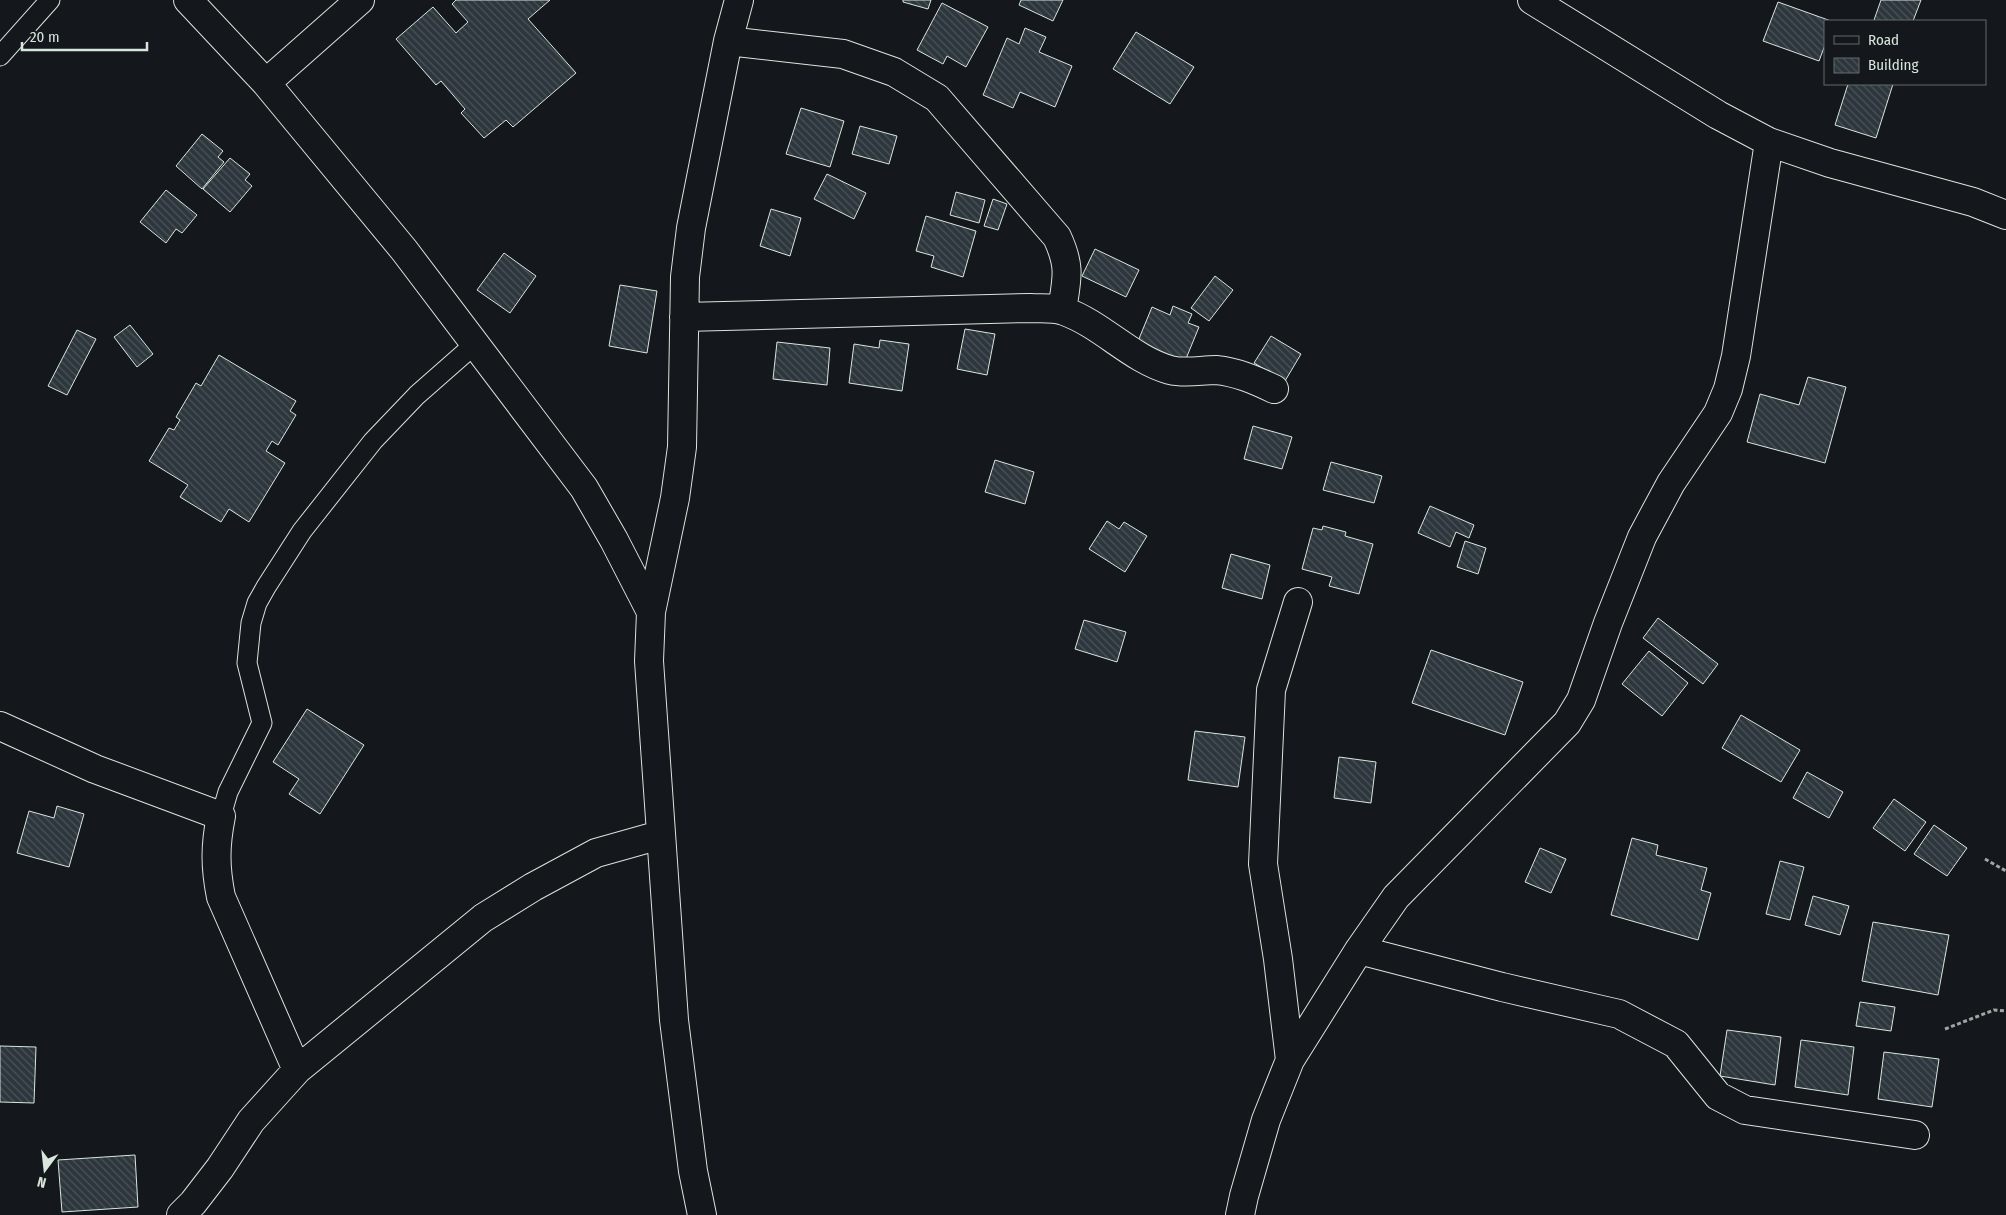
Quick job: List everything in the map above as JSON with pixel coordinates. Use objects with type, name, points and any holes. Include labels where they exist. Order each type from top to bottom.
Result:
[{"type":"street","points":[[188,0],[266,84],[404,250],[476,344],[584,488],[614,540],[651,612]]},
{"type":"street","points":[[266,84],[360,0]]},
{"type":"street","points":[[702,1215],[693,1171],[674,1020],[649,661],[651,612],[676,498],[682,447],[685,277],[690,228],[728,41],[739,0]]},
{"type":"street","points":[[1532,0],[1718,115],[1769,142],[1830,163],[1973,202],[2006,215]]},
{"type":"street","points":[[728,41],[843,54],[894,72],[936,98],[1057,236],[1066,257],[1067,278],[1062,310]]},
{"type":"street","points":[[1240,1215],[1266,1120],[1290,1060],[1359,950],[1396,897],[1567,723],[1581,700],[1608,622],[1642,537],[1671,483],[1718,413],[1728,388],[1736,356],[1769,142]]},
{"type":"street","points":[[684,317],[1030,308],[1062,310],[1087,322],[1137,356],[1171,370],[1194,373],[1214,370],[1236,372],[1274,388]]},
{"type":"street","points":[[1290,1060],[1278,960],[1263,864],[1270,690],[1298,602]]},
{"type":"street","points":[[0,726],[95,769],[220,816],[216,842],[216,870],[221,897],[297,1070]]},
{"type":"street","points":[[181,1215],[193,1204],[220,1168],[251,1121],[297,1070],[483,918],[533,886],[596,853],[660,835]]},
{"type":"street","points":[[1359,950],[1502,987],[1620,1014],[1676,1044],[1718,1096],[1745,1110],[1916,1135]]},
{"type":"lane","points":[[0,56],[50,0]]},
{"type":"lane","points":[[220,816],[228,792],[262,723],[247,663],[251,623],[257,603],[302,531],[373,441],[417,394],[476,344]]},
{"type":"path","points":[[1985,859],[2006,871]]},
{"type":"path","points":[[1945,1029],[1994,1010],[2006,1011]]},
{"type":"building","points":[[456,0],[550,0],[528,19],[576,73],[513,127],[506,120],[484,138],[461,113],[465,109],[441,81],[436,85],[396,39],[433,7],[456,33],[468,22],[452,4]]},
{"type":"building","points":[[903,0],[931,0],[928,9],[903,2]]},
{"type":"building","points":[[1021,0],[1063,0],[1053,21],[1019,5]]},
{"type":"building","points":[[1881,0],[1921,0],[1913,20],[1874,20]]},
{"type":"building","points":[[1778,2],[1828,20],[1824,20],[1824,48],[1819,61],[1763,41]]},
{"type":"building","points":[[942,3],[988,27],[966,67],[947,56],[943,64],[917,50]]},
{"type":"building","points":[[1025,28],[1046,37],[1039,52],[1072,66],[1055,107],[1020,92],[1013,108],[983,95],[1007,38],[1019,44]]},
{"type":"building","points":[[1136,32],[1194,67],[1170,104],[1113,69]]},
{"type":"building","points":[[1848,85],[1893,85],[1876,138],[1835,125]]},
{"type":"building","points":[[801,108],[844,121],[830,167],[786,154]]},
{"type":"building","points":[[860,126],[897,136],[889,164],[852,154]]},
{"type":"building","points":[[202,134],[223,151],[218,157],[224,162],[202,189],[176,166]]},
{"type":"building","points":[[230,158],[250,174],[245,180],[252,186],[230,212],[203,189]]},
{"type":"building","points":[[827,174],[866,193],[854,219],[814,199]]},
{"type":"building","points":[[166,190],[197,215],[182,233],[176,229],[166,243],[140,222]]},
{"type":"building","points":[[956,192],[985,200],[979,223],[950,215]]},
{"type":"building","points":[[993,199],[1007,204],[998,230],[984,226]]},
{"type":"building","points":[[771,209],[801,218],[790,256],[760,246]]},
{"type":"building","points":[[926,216],[976,231],[963,277],[931,267],[934,256],[916,251]]},
{"type":"building","points":[[1095,249],[1139,270],[1126,297],[1082,276]]},
{"type":"building","points":[[504,253],[536,276],[510,313],[477,290]]},
{"type":"building","points":[[1215,276],[1233,290],[1209,321],[1191,308]]},
{"type":"building","points":[[620,285],[657,291],[647,353],[609,346]]},
{"type":"building","points":[[1173,306],[1192,314],[1188,323],[1199,327],[1183,366],[1136,346],[1152,307],[1170,315]]},
{"type":"building","points":[[130,325],[153,354],[137,367],[114,337]]},
{"type":"building","points":[[965,329],[995,334],[987,375],[957,369]]},
{"type":"building","points":[[77,330],[96,339],[67,395],[48,386]]},
{"type":"building","points":[[1271,336],[1301,354],[1285,381],[1254,363]]},
{"type":"building","points":[[880,340],[909,344],[902,391],[849,383],[854,344],[879,348]]},
{"type":"building","points":[[777,342],[830,348],[827,385],[773,379]]},
{"type":"building","points":[[219,355],[296,401],[290,411],[296,415],[278,445],[272,441],[266,451],[285,463],[249,522],[229,509],[221,522],[180,497],[188,485],[149,461],[169,428],[174,430],[180,420],[176,417],[196,383],[201,386]]},
{"type":"building","points":[[1808,377],[1846,387],[1825,463],[1747,442],[1760,394],[1799,405]]},
{"type":"building","points":[[1253,426],[1292,437],[1282,469],[1244,459]]},
{"type":"building","points":[[995,460],[1034,472],[1025,504],[985,492]]},
{"type":"building","points":[[1331,462],[1382,476],[1374,503],[1323,490]]},
{"type":"building","points":[[1430,506],[1474,525],[1469,538],[1456,532],[1450,547],[1418,533]]},
{"type":"building","points":[[1107,521],[1119,529],[1124,522],[1147,536],[1125,572],[1089,549]]},
{"type":"building","points":[[1323,526],[1346,532],[1345,536],[1373,544],[1359,594],[1329,586],[1332,577],[1302,569],[1313,528],[1322,530]]},
{"type":"building","points":[[1465,541],[1486,548],[1478,574],[1457,567]]},
{"type":"building","points":[[1231,554],[1270,565],[1262,599],[1222,588]]},
{"type":"building","points":[[1658,618],[1718,664],[1703,684],[1643,638]]},
{"type":"building","points":[[1084,620],[1126,632],[1117,662],[1075,649]]},
{"type":"building","points":[[1431,650],[1523,682],[1505,735],[1412,703]]},
{"type":"building","points":[[1649,651],[1688,683],[1662,716],[1622,684]]},
{"type":"building","points":[[307,709],[364,745],[320,814],[289,794],[299,779],[273,762]]},
{"type":"building","points":[[1741,715],[1800,750],[1781,782],[1722,748]]},
{"type":"building","points":[[1195,731],[1245,737],[1238,787],[1188,780]]},
{"type":"building","points":[[1339,757],[1376,762],[1371,803],[1334,798]]},
{"type":"building","points":[[1807,772],[1843,792],[1829,818],[1793,798]]},
{"type":"building","points":[[1894,799],[1926,822],[1905,851],[1873,828]]},
{"type":"building","points":[[57,806],[84,814],[69,867],[17,853],[29,811],[54,818]]},
{"type":"building","points":[[1934,825],[1967,848],[1947,876],[1914,854]]},
{"type":"building","points":[[1632,838],[1658,845],[1656,855],[1707,868],[1701,890],[1711,893],[1698,940],[1611,915]]},
{"type":"building","points":[[1540,848],[1566,859],[1551,893],[1525,882]]},
{"type":"building","points":[[1780,861],[1804,867],[1790,920],[1766,914]]},
{"type":"building","points":[[1813,896],[1849,906],[1840,935],[1805,925]]},
{"type":"building","points":[[1873,922],[1949,935],[1938,995],[1862,981]]},
{"type":"building","points":[[1860,1002],[1895,1007],[1891,1031],[1856,1026]]},
{"type":"building","points":[[1727,1030],[1781,1037],[1775,1085],[1720,1076]]},
{"type":"building","points":[[1801,1040],[1854,1047],[1848,1095],[1795,1087]]},
{"type":"building","points":[[0,1046],[36,1047],[34,1103],[0,1102]]},
{"type":"building","points":[[1884,1052],[1939,1059],[1932,1107],[1878,1099]]},
{"type":"building","points":[[135,1155],[138,1207],[62,1212],[58,1160]]}]
